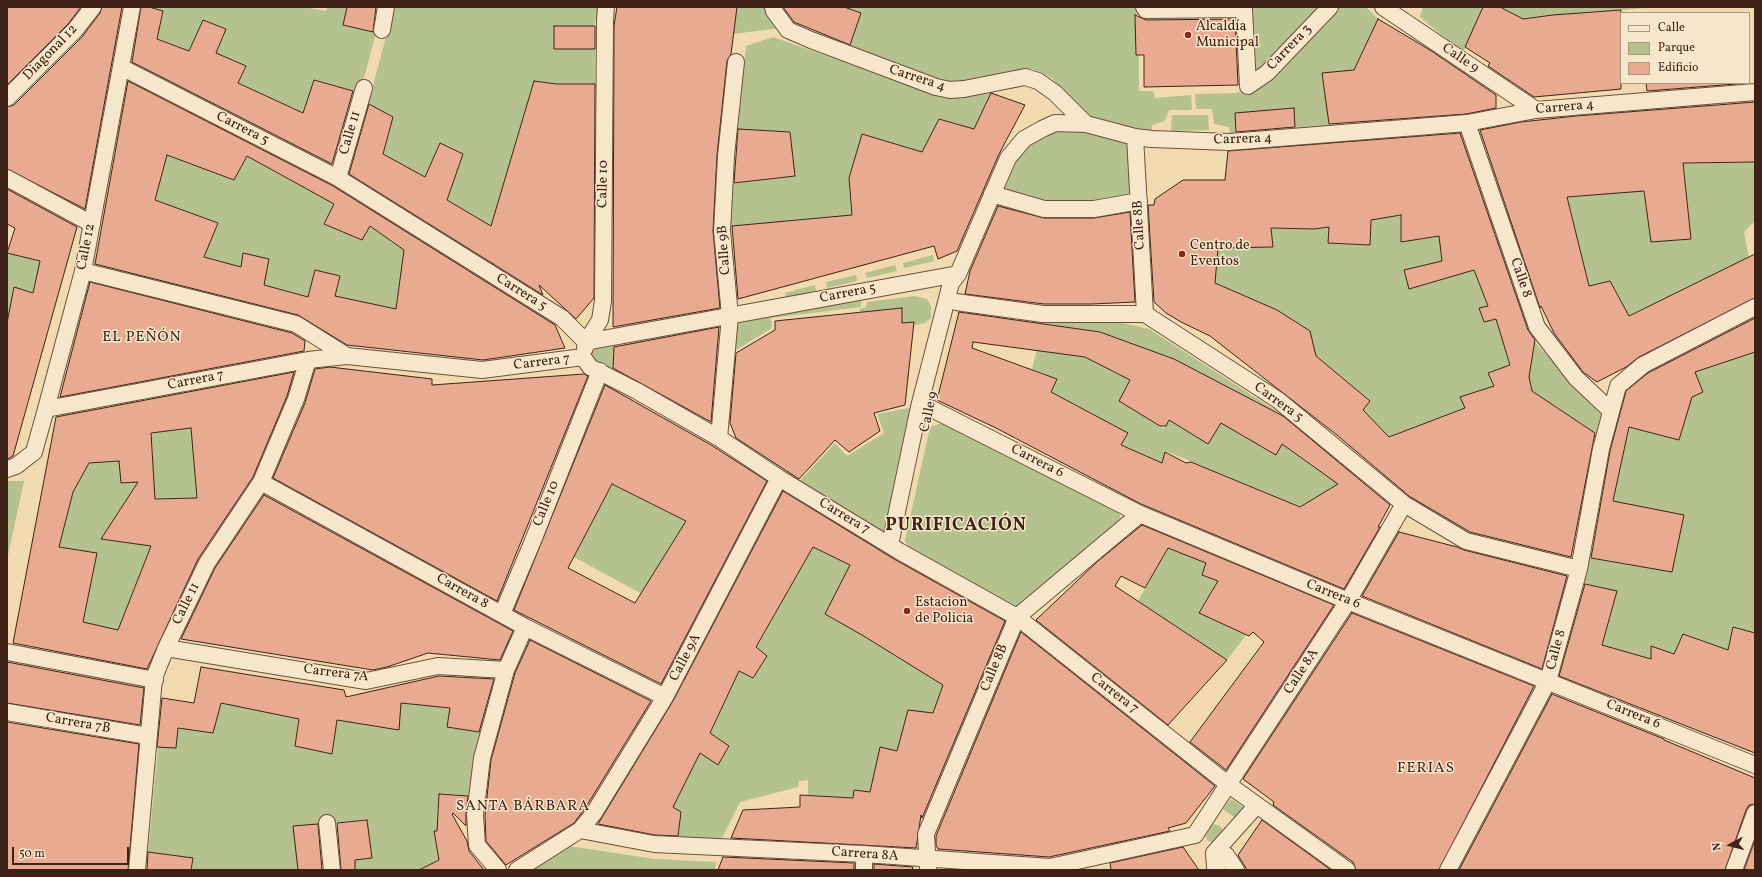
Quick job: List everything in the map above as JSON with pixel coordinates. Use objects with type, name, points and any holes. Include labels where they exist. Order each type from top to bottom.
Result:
[{"type":"street","name":"Diagonal 12","points":[[7,98],[75,30],[94,7]]},
{"type":"street","name":"Calle 12","points":[[7,469],[16,466],[34,452],[46,409],[83,271],[132,7]]},
{"type":"street","points":[[382,30],[386,7]]},
{"type":"street","name":"Calle 10","points":[[582,357],[586,342],[600,320],[603,301],[606,7]]},
{"type":"street","name":"Carrera 4","points":[[773,7],[774,11],[788,30],[936,87],[950,90],[964,89],[1025,77],[1038,81],[1055,93],[1086,124],[1135,137],[1230,142],[1467,123],[1536,110],[1755,92]]},
{"type":"street","name":"Carrera 3","points":[[1144,7],[1146,10],[1244,9],[1248,86],[1267,73],[1330,7]]},
{"type":"street","name":"Calle 9","points":[[1383,7],[1536,110]]},
{"type":"street","name":"Calle 9B","points":[[719,438],[730,316],[722,231],[726,156],[736,62]]},
{"type":"street","name":"Carrera 5","points":[[121,67],[338,178],[562,318],[586,342],[958,274]]},
{"type":"street","name":"Calle 11","points":[[338,178],[364,88]]},
{"type":"street","name":"Calle 9","points":[[895,548],[951,283],[958,274],[1008,158],[1024,139],[1056,123],[1086,124]]},
{"type":"street","name":"Calle 8","points":[[1467,123],[1537,327],[1576,378],[1611,411]]},
{"type":"street","name":"Calle 8B","points":[[1135,137],[1145,314]]},
{"type":"street","points":[[7,178],[92,224]]},
{"type":"street","points":[[992,194],[1044,209],[1094,209],[1138,201]]},
{"type":"street","name":"Carrera 7","points":[[83,271],[296,324],[347,356]]},
{"type":"street","name":"Calle 9","points":[[925,408],[961,284],[958,274]]},
{"type":"street","points":[[956,302],[1043,314],[1145,314]]},
{"type":"street","name":"Calle 8","points":[[1448,870],[1548,680],[1579,569],[1600,449],[1618,386],[1642,365],[1755,307]]},
{"type":"street","name":"Carrera 5","points":[[1145,314],[1278,400],[1404,504],[1466,541],[1579,569]]},
{"type":"street","name":"Carrera 7","points":[[46,409],[308,360],[347,356],[482,370],[582,357],[590,367],[600,371],[719,438],[779,478],[895,548],[1017,616],[1229,785],[1347,870]]},
{"type":"street","name":"Calle 11","points":[[137,870],[154,678],[166,648],[207,563],[261,482],[296,399],[308,360]]},
{"type":"street","name":"Calle 10","points":[[502,614],[532,543],[600,371]]},
{"type":"street","name":"Carrera 6","points":[[925,408],[1140,514],[1348,601],[1548,680],[1755,765]]},
{"type":"street","name":"Calle 9A","points":[[517,870],[580,830],[594,813],[665,697],[779,478]]},
{"type":"street","name":"Carrera 8","points":[[261,482],[525,627],[665,697]]},
{"type":"street","name":"Calle 8A","points":[[1195,835],[1348,601],[1404,504]]},
{"type":"street","name":"Calle 8B","points":[[928,865],[926,834],[1017,616],[1140,514]]},
{"type":"street","points":[[498,870],[477,845],[475,815],[482,758],[506,670],[525,627]]},
{"type":"street","name":"Carrera 7A","points":[[166,648],[366,681],[438,666],[506,670]]},
{"type":"street","points":[[7,652],[155,680]]},
{"type":"street","name":"Carrera 7B","points":[[7,712],[148,736]]},
{"type":"street","points":[[1217,870],[1215,867],[1214,853],[1257,805]]},
{"type":"street","points":[[1734,870],[1755,813]]},
{"type":"street","points":[[327,823],[332,870]]},
{"type":"street","name":"Carrera 8A","points":[[580,830],[654,844],[864,862],[928,865],[1050,867],[1195,835]]},
{"type":"street","points":[[1195,835],[1214,853],[1226,855],[1236,870]]},
{"type":"green space","points":[[149,7],[303,7],[326,11],[327,7],[347,7],[343,25],[376,33],[360,93],[315,80],[303,113],[238,83],[246,66],[216,53],[226,28],[203,21],[189,51],[157,39],[163,12]]},
{"type":"green space","points":[[394,7],[599,7],[594,26],[554,26],[554,49],[595,49],[595,84],[556,84],[534,82],[491,226],[447,200],[463,154],[440,143],[425,177],[383,154],[393,117],[368,104]]},
{"type":"green space","points":[[737,7],[769,7],[780,28],[733,34]]},
{"type":"green space","points":[[844,7],[1144,7],[1144,15],[1135,15],[1136,55],[1139,55],[1139,91],[1153,91],[1155,98],[1191,95],[1192,110],[1169,110],[1165,121],[1152,125],[1151,134],[1088,118],[1052,78],[1033,69],[1023,69],[963,83],[939,82],[885,63],[850,45],[861,13]]},
{"type":"green space","points":[[1247,7],[1324,7],[1250,79]]},
{"type":"green space","points":[[1334,7],[1366,7],[1378,19],[1354,70],[1322,73],[1330,126],[1295,128],[1293,108],[1235,113],[1236,133],[1230,134],[1229,127],[1214,124],[1212,109],[1196,109],[1195,94],[1236,93],[1253,87]]},
{"type":"green space","points":[[1423,7],[1483,7],[1463,53],[1420,17]]},
{"type":"green space","points":[[1500,7],[1656,7],[1523,19]]},
{"type":"green space","points":[[773,37],[931,93],[953,98],[992,93],[974,129],[939,119],[922,152],[862,134],[849,178],[852,215],[729,227],[733,184],[795,176],[790,132],[738,129],[746,46]]},
{"type":"green space","points":[[1172,115],[1208,115],[1209,130],[1171,131]]},
{"type":"green space","points":[[1049,131],[1081,131],[1128,142],[1132,199],[1044,205],[999,192],[1013,161],[1029,143]]},
{"type":"green space","points":[[167,155],[234,180],[247,156],[334,204],[324,224],[362,240],[370,226],[404,250],[396,309],[335,296],[340,276],[315,270],[308,297],[264,285],[244,253],[241,267],[204,257],[218,223],[155,200]]},
{"type":"green space","points":[[1755,162],[1755,221],[1744,232],[1749,258],[1629,316],[1610,281],[1589,286],[1567,197],[1644,191],[1651,242],[1691,239],[1683,163]]},
{"type":"green space","points":[[1401,215],[1401,242],[1439,236],[1442,261],[1404,270],[1409,288],[1474,270],[1488,306],[1479,308],[1483,322],[1496,319],[1510,365],[1488,373],[1494,386],[1465,408],[1389,437],[1363,410],[1370,401],[1316,356],[1310,331],[1277,310],[1215,283],[1218,248],[1273,247],[1271,228],[1310,229],[1329,227],[1328,243],[1370,245],[1371,220]]},
{"type":"green space","points":[[7,253],[40,261],[33,293],[14,288],[7,322]]},
{"type":"green space","points":[[933,255],[934,261],[904,268],[903,263]]},
{"type":"green space","points":[[895,265],[897,271],[867,278],[865,273]]},
{"type":"green space","points":[[856,275],[857,281],[827,288],[826,282]]},
{"type":"green space","points":[[815,285],[816,291],[786,298],[785,293]]},
{"type":"green space","points":[[915,296],[927,299],[931,306],[931,318],[925,323],[916,325],[902,323],[902,308],[860,312],[859,309],[866,307],[867,302]]},
{"type":"green space","points":[[861,299],[861,307],[771,318],[772,328],[736,350],[736,352],[728,351],[732,319]]},
{"type":"green space","points":[[1104,319],[1149,329],[1295,423],[1174,359],[1100,332],[1033,322]]},
{"type":"green space","points":[[1535,342],[1603,417],[1597,434],[1532,391],[1529,377]]},
{"type":"green space","points":[[614,346],[613,371],[592,364],[592,350]]},
{"type":"green space","points":[[1037,350],[1085,357],[1130,380],[1119,401],[1164,429],[1169,420],[1208,443],[1221,423],[1282,444],[1338,484],[1300,507],[1166,451],[1162,463],[1121,445],[1128,433],[1051,392],[1057,379],[1032,369]]},
{"type":"green space","points":[[1755,352],[1755,633],[1733,627],[1728,650],[1683,634],[1674,654],[1651,647],[1651,659],[1602,645],[1617,591],[1583,583],[1589,558],[1672,572],[1684,515],[1613,501],[1629,427],[1679,440],[1692,397],[1703,392],[1695,372]]},
{"type":"green space","points":[[914,407],[888,536],[795,486],[835,443],[847,456],[884,433],[877,414]]},
{"type":"green space","points":[[942,423],[1119,508],[1121,524],[1021,607],[1010,605],[910,553],[905,540],[930,427]]},
{"type":"green space","points":[[191,428],[197,498],[127,499],[102,539],[151,546],[118,630],[83,622],[97,553],[59,547],[73,492],[89,463],[119,461],[121,483],[154,481],[151,433]]},
{"type":"green space","points":[[7,481],[24,481],[7,560]]},
{"type":"green space","points":[[612,484],[686,521],[642,594],[574,557]]},
{"type":"green space","points":[[813,547],[850,565],[859,633],[943,685],[933,713],[908,710],[897,751],[870,792],[854,790],[853,798],[808,795],[808,780],[799,781],[798,787],[740,802],[720,842],[678,840],[681,812],[663,800],[682,788],[700,753],[718,764],[729,746],[710,733],[739,671],[753,678],[767,656],[756,647]]},
{"type":"green space","points":[[1168,548],[1206,563],[1202,575],[1218,581],[1199,613],[1246,635],[1227,660],[1138,601]]},
{"type":"green space","points":[[221,703],[299,719],[295,746],[332,754],[337,720],[399,730],[401,703],[450,708],[447,727],[480,732],[469,797],[439,794],[437,820],[449,830],[434,831],[439,860],[419,870],[355,870],[355,860],[372,858],[367,820],[294,826],[295,841],[321,838],[322,844],[296,847],[297,862],[324,859],[324,865],[298,867],[298,870],[191,870],[193,858],[148,852],[158,747],[176,748],[178,728],[213,733]]},
{"type":"green space","points":[[1231,799],[1246,809],[1238,820],[1223,809]]},
{"type":"green space","points":[[1214,824],[1220,826],[1224,831],[1214,843],[1208,841],[1205,835],[1211,825]]},
{"type":"green space","points":[[568,846],[655,859],[716,862],[715,870],[532,870]]},
{"type":"building","points":[[7,7],[81,7],[68,24],[7,85]]},
{"type":"building","points":[[102,7],[122,7],[85,209],[7,169],[7,107],[14,105],[82,37],[100,13]]},
{"type":"building","points":[[141,7],[149,7],[163,11],[157,39],[189,51],[203,20],[226,29],[216,53],[246,66],[238,83],[303,113],[314,80],[353,91],[332,164],[132,62]]},
{"type":"building","points":[[347,7],[376,7],[373,32],[343,25]]},
{"type":"building","points":[[617,7],[737,7],[731,54],[727,61],[717,155],[713,231],[720,308],[613,327],[614,26]]},
{"type":"building","points":[[783,7],[844,7],[861,13],[850,45],[794,22]]},
{"type":"building","points":[[1483,7],[1500,7],[1523,19],[1553,15],[1621,10],[1621,89],[1534,97],[1488,66],[1490,63],[1465,47]]},
{"type":"building","name":"Alcaldía Municipal","points":[[1135,15],[1146,20],[1235,19],[1238,85],[1144,87],[1144,55],[1136,55]]},
{"type":"building","points":[[1378,19],[1430,50],[1496,95],[1496,108],[1466,114],[1329,124],[1322,73],[1354,70]]},
{"type":"building","points":[[554,26],[595,26],[595,49],[554,49]]},
{"type":"building","points":[[128,81],[333,186],[555,325],[565,348],[483,360],[347,345],[298,315],[95,264]],"holes":[[[167,155],[234,180],[247,156],[334,204],[324,224],[362,240],[370,226],[404,250],[396,309],[335,296],[340,276],[315,270],[308,297],[264,285],[269,259],[243,253],[241,267],[204,257],[218,223],[155,200]]]},
{"type":"building","points":[[534,81],[556,84],[595,84],[594,298],[576,319],[539,285],[543,295],[349,174],[369,104],[393,117],[383,154],[425,177],[440,143],[463,154],[447,200],[491,226]]},
{"type":"building","points":[[1646,84],[1736,84],[1647,91]]},
{"type":"building","points":[[991,93],[1025,105],[999,154],[957,251],[938,259],[934,246],[738,299],[732,226],[852,215],[849,178],[862,134],[922,152],[939,119],[974,129]]},
{"type":"building","points":[[1755,102],[1755,162],[1683,163],[1691,239],[1651,242],[1644,191],[1567,197],[1589,286],[1610,281],[1629,316],[1755,254],[1755,298],[1639,357],[1626,367],[1597,382],[1583,372],[1554,333],[1541,306],[1540,308],[1480,130],[1521,122],[1576,116]]},
{"type":"building","points":[[1294,108],[1295,127],[1236,132],[1235,113]]},
{"type":"building","points":[[738,129],[790,132],[795,176],[734,183]]},
{"type":"building","points":[[1460,133],[1528,330],[1535,340],[1529,377],[1532,391],[1595,433],[1571,557],[1470,532],[1409,496],[1337,435],[1210,336],[1166,313],[1154,302],[1148,205],[1154,205],[1155,199],[1183,180],[1225,180],[1228,151]],"holes":[[[1401,215],[1401,242],[1439,236],[1442,261],[1404,270],[1409,289],[1474,270],[1488,306],[1479,308],[1484,322],[1496,319],[1510,365],[1488,373],[1494,386],[1460,397],[1465,408],[1389,437],[1363,410],[1370,401],[1316,356],[1310,331],[1277,310],[1215,283],[1218,248],[1273,247],[1271,228],[1314,229],[1329,227],[1328,243],[1370,245],[1371,220]]]},
{"type":"building","points":[[7,189],[77,227],[13,456],[7,459],[7,323],[14,287],[33,293],[40,261],[7,253],[15,228],[7,224]]},
{"type":"building","points":[[998,206],[1044,218],[1094,218],[1130,212],[1135,302],[1044,304],[965,294],[970,271]]},
{"type":"building","points":[[90,282],[292,333],[305,341],[304,351],[60,397]]},
{"type":"building","points":[[902,308],[902,323],[914,322],[905,405],[874,413],[880,431],[849,452],[835,440],[799,479],[736,438],[730,423],[736,353],[775,330],[775,321]]},
{"type":"building","points":[[959,312],[1100,332],[1174,359],[1283,416],[1390,505],[1378,527],[1380,527],[1344,589],[1141,504],[996,428],[937,400]],"holes":[[[973,342],[1085,357],[1130,380],[1119,401],[1160,426],[1166,426],[1169,420],[1208,444],[1221,423],[1276,455],[1282,444],[1338,484],[1300,507],[1191,462],[1186,463],[1165,452],[1162,463],[1121,445],[1128,433],[1051,392],[1057,379],[972,348]]]},
{"type":"building","points":[[1755,318],[1755,352],[1695,372],[1703,392],[1692,397],[1679,440],[1629,427],[1613,501],[1684,515],[1672,572],[1591,558],[1610,451],[1626,391],[1648,373]]},
{"type":"building","points":[[719,327],[711,422],[613,368],[614,347]]},
{"type":"building","points":[[330,367],[432,379],[432,385],[584,374],[588,376],[497,601],[273,478],[305,403],[315,369]]},
{"type":"building","points":[[294,372],[287,396],[253,477],[198,559],[147,669],[13,643],[56,417]],"holes":[[[191,428],[197,498],[155,499],[151,433]],[[119,461],[121,483],[138,482],[101,539],[151,546],[118,630],[83,622],[97,553],[59,547],[73,492],[89,463]]]},
{"type":"building","points":[[605,385],[711,445],[767,481],[661,684],[514,610]],"holes":[[[612,484],[686,521],[635,603],[568,568]]]},
{"type":"building","points":[[783,491],[894,559],[1005,621],[922,818],[921,815],[916,848],[731,838],[743,810],[800,807],[800,795],[853,798],[854,790],[870,792],[880,747],[897,751],[908,710],[933,713],[943,685],[825,614],[850,565],[813,547],[756,647],[767,656],[753,678],[739,671],[710,733],[729,746],[718,765],[700,753],[673,807],[681,812],[678,836],[655,835],[598,824],[673,701]]},
{"type":"building","points":[[264,495],[513,631],[500,660],[428,653],[387,667],[373,670],[181,639],[215,568]]},
{"type":"building","points":[[1142,525],[1334,605],[1226,770],[1190,742],[1264,642],[1253,632],[1249,636],[1199,613],[1218,581],[1202,575],[1206,563],[1168,548],[1145,588],[1121,576],[1115,586],[1227,660],[1168,725],[1036,620],[1098,561]]},
{"type":"building","points":[[1399,532],[1567,576],[1542,669],[1362,596]]},
{"type":"building","points":[[1585,584],[1617,591],[1602,645],[1651,659],[1651,646],[1674,654],[1683,634],[1728,650],[1733,627],[1755,633],[1755,753],[1559,676]]},
{"type":"building","points":[[1352,613],[1534,686],[1439,870],[1356,870],[1353,862],[1273,805],[1274,802],[1243,779]]},
{"type":"building","points":[[1021,632],[1215,786],[1186,823],[1168,828],[1170,831],[1049,857],[938,849],[936,845],[936,836]]},
{"type":"building","points":[[530,640],[651,701],[586,807],[574,823],[506,865],[486,841],[485,815],[491,760],[515,673]]},
{"type":"building","points":[[7,662],[144,688],[140,725],[7,703]]},
{"type":"building","points":[[201,667],[344,690],[346,697],[439,676],[494,679],[479,732],[447,727],[450,708],[401,703],[399,730],[337,720],[332,754],[295,746],[299,719],[221,703],[213,733],[178,728],[176,748],[157,747],[162,698],[194,703]]},
{"type":"building","points":[[1552,694],[1664,739],[1755,778],[1755,804],[1749,805],[1746,810],[1725,870],[1459,870]]},
{"type":"building","points":[[7,722],[139,744],[128,870],[7,870]]},
{"type":"building","points":[[439,794],[468,796],[466,826],[453,813],[452,814],[467,841],[469,851],[484,870],[419,870],[439,860],[434,831],[437,831]]},
{"type":"building","points":[[367,820],[372,858],[355,860],[355,870],[341,870],[337,823]]},
{"type":"building","points":[[1262,820],[1331,870],[1247,870],[1238,855]]},
{"type":"building","points":[[318,824],[322,870],[298,870],[293,826]]},
{"type":"building","points":[[1755,840],[1755,870],[1744,870]]},
{"type":"building","points":[[1183,847],[1199,870],[1111,870],[1110,863]]},
{"type":"building","points":[[148,852],[193,858],[191,870],[147,870]]},
{"type":"building","points":[[723,857],[854,863],[854,870],[718,870]]},
{"type":"building","points":[[874,864],[913,867],[912,870],[874,870]]},
{"type":"place","name":"Alcaldía Municipal","points":[[1188,35]]},
{"type":"place","name":"Centro de Eventos","points":[[1182,254]]},
{"type":"place","name":"Estacion de Policia","points":[[907,611]]},
{"type":"district","name":"EL PEÑÓN","points":[[142,338]]},
{"type":"district","name":"PURIFICACIÓN","points":[[956,527]]},
{"type":"district","name":"FERIAS","points":[[1426,769]]},
{"type":"district","name":"SANTA BÁRBARA","points":[[523,807]]}]
